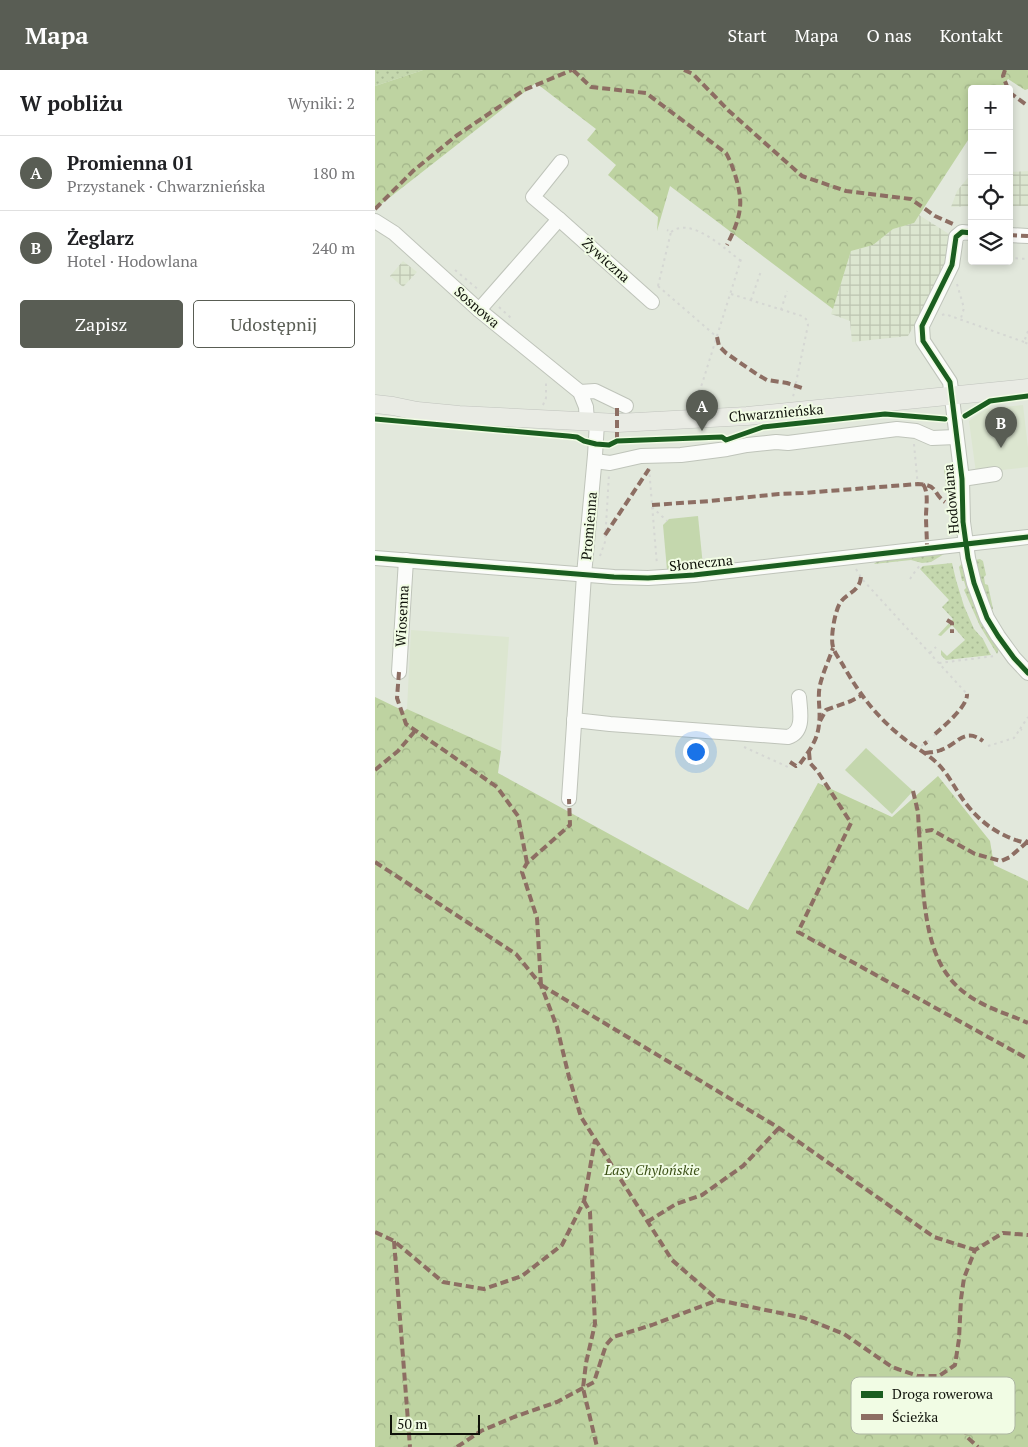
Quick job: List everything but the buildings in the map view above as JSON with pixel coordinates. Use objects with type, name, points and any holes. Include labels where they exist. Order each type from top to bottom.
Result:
[{"type":"main road","name":"Chwarznieńska","points":[[375,404],[425,412],[592,422],[635,422],[747,416],[1028,388]]},
{"type":"street","name":"Żywiczna","points":[[561,162],[533,197],[652,302]]},
{"type":"street","points":[[479,310],[559,219]]},
{"type":"street","name":"Sosnowa","points":[[375,222],[394,233],[479,310],[580,392]]},
{"type":"street","name":"Hodowlana","points":[[968,232],[962,232],[956,237],[952,265],[922,326],[923,341],[950,382],[962,479],[963,522],[974,583],[987,618],[1028,673]]},
{"type":"street","points":[[1013,235],[1028,236]]},
{"type":"street","points":[[592,422],[580,392],[595,391],[626,406]]},
{"type":"street","name":"Promienna","points":[[569,799],[584,575],[595,461],[592,422]]},
{"type":"street","points":[[595,461],[610,463],[641,456],[681,455],[747,445],[776,442],[788,443],[897,430],[916,432],[932,438],[956,438]]},
{"type":"street","points":[[962,479],[995,474]]},
{"type":"street","name":"Słoneczna","points":[[375,558],[584,575],[658,578],[1028,537]]},
{"type":"street","name":"Wiosenna","points":[[399,672],[406,560]]},
{"type":"street","points":[[574,720],[788,737],[793,736],[797,731],[801,720],[799,697]]},
{"type":"path","points":[[717,337],[658,286],[671,232],[676,228],[682,227],[707,234],[741,261]]},
{"type":"path","points":[[667,230],[671,232]]},
{"type":"path","points":[[695,400],[742,256]]},
{"type":"path","points":[[1013,258],[1028,259]]},
{"type":"path","points":[[952,265],[964,308],[961,319]]},
{"type":"path","points":[[751,300],[761,270]]},
{"type":"path","points":[[781,310],[787,292]]},
{"type":"path","points":[[731,294],[802,316],[806,319],[793,400]]},
{"type":"path","points":[[938,317],[945,314],[1028,344]]},
{"type":"path","points":[[1024,342],[1028,331]]},
{"type":"path","points":[[914,444],[918,487]]},
{"type":"path","points":[[599,576],[600,556],[605,542],[610,467]]},
{"type":"path","points":[[649,468],[658,578]]},
{"type":"path","points":[[652,507],[667,521]]},
{"type":"path","points":[[910,579],[921,564]]},
{"type":"path","points":[[856,568],[861,579],[967,694]]},
{"type":"path","points":[[930,653],[936,647]]},
{"type":"path","points":[[939,663],[995,656]]},
{"type":"path","points":[[988,746],[1014,738],[1028,717]]},
{"type":"path","points":[[921,746],[930,739]]},
{"type":"path","points":[[743,747],[788,767]]},
{"type":"shaded area","points":[[1028,171],[1028,206],[1013,206],[1013,172]]},
{"type":"shaded area","points":[[968,177],[968,206],[951,207],[957,191]]},
{"type":"shaded area","points":[[919,215],[949,234],[946,271],[908,336],[852,342],[850,321],[831,314],[851,251],[873,245],[893,229],[914,223]]},
{"type":"shaded area","points":[[403,261],[417,272],[403,287],[390,276]]},
{"type":"shaded area","points":[[1023,405],[1028,448],[1028,467],[976,473],[969,421],[986,409]]},
{"type":"shaded area","points":[[411,630],[509,637],[501,751],[407,709]]},
{"type":"green space","points":[[375,70],[423,70],[375,86]]},
{"type":"green space","points":[[423,70],[1028,70],[1028,89],[1025,90],[1008,79],[1004,85],[968,85],[968,140],[914,223],[893,229],[873,245],[851,251],[833,309],[670,186],[657,231],[658,217],[608,175],[616,165],[587,140],[596,129],[536,83],[375,209],[375,86]]},
{"type":"green space","points":[[950,468],[958,526],[952,526],[951,523],[944,469]]},
{"type":"green space","points":[[698,516],[703,566],[667,570],[663,525],[669,519]]},
{"type":"green space","points":[[943,551],[944,554],[931,562],[922,563],[911,560],[874,564],[877,561]]},
{"type":"green space","points":[[980,559],[983,561],[986,575],[984,577],[985,584],[988,585],[993,609],[991,610],[975,560]]},
{"type":"green space","points":[[963,562],[999,649],[997,654],[980,626],[964,590],[966,588],[964,581],[962,581],[959,567]]},
{"type":"green space","points":[[952,563],[964,606],[974,629],[983,639],[991,655],[946,660],[941,655],[941,650],[947,656],[965,640],[952,625],[941,636],[938,635],[953,619],[942,607],[949,600],[920,569],[923,566]]},
{"type":"green space","name":"Lasy Chylońskie","points":[[375,697],[404,711],[407,709],[501,751],[498,773],[748,910],[818,783],[892,817],[938,776],[990,841],[994,865],[1028,881],[1028,1447],[375,1447]]},
{"type":"green space","points":[[866,748],[913,791],[892,814],[845,770]]},
{"type":"marked path","points":[[375,209],[413,171],[456,136],[524,90],[572,70]]},
{"type":"marked path","points":[[573,70],[591,87],[646,93],[726,153],[740,194],[737,222],[727,245]]},
{"type":"marked path","points":[[684,70],[693,74],[729,111],[802,176],[846,191],[911,199],[935,216],[953,224]]},
{"type":"marked path","points":[[1005,70],[1003,76],[1006,85]]},
{"type":"marked path","points":[[1013,95],[1028,106]]},
{"type":"marked path","points":[[1013,235],[1028,236]]},
{"type":"marked path","points":[[717,337],[719,346],[726,353],[758,375],[767,380],[787,383],[802,388]]},
{"type":"marked path","points":[[617,408],[617,441]]},
{"type":"marked path","points":[[605,535],[649,469]]},
{"type":"marked path","points":[[652,505],[918,484],[929,486],[945,502]]},
{"type":"marked path","points":[[923,484],[927,495],[927,548]]},
{"type":"marked path","points":[[861,577],[858,586],[840,603],[836,612],[833,631],[832,643],[834,650],[850,677],[884,721],[942,768],[964,801],[977,816],[992,828],[1008,837],[1026,843],[1028,840]]},
{"type":"marked path","points":[[947,620],[952,623],[952,633]]},
{"type":"marked path","points":[[790,762],[796,766],[799,765],[815,741],[819,719],[820,685],[833,648]]},
{"type":"marked path","points":[[399,672],[397,698],[406,724],[497,787],[518,816],[527,863]]},
{"type":"marked path","points":[[935,734],[960,710],[967,694]]},
{"type":"marked path","points":[[820,721],[826,710],[862,695]]},
{"type":"marked path","points":[[375,770],[398,751],[415,731]]},
{"type":"marked path","points":[[925,753],[941,750],[966,736],[976,737],[983,741]]},
{"type":"marked path","points":[[809,752],[810,763],[818,772],[851,823],[798,932],[1028,1059]]},
{"type":"marked path","points":[[913,791],[918,812],[919,832]]},
{"type":"marked path","points":[[541,985],[537,918],[522,872],[527,863],[570,825],[569,799]]},
{"type":"marked path","points":[[1028,843],[1010,857],[1001,861],[975,854],[932,830],[919,832],[928,927],[940,962],[952,981],[971,997],[991,1008],[1028,1023]]},
{"type":"marked path","points":[[375,862],[516,954],[541,985],[557,1027],[581,1117],[672,1260],[718,1300],[804,1318],[844,1334],[892,1367],[918,1376],[939,1376],[955,1365],[964,1278],[975,1250],[1003,1233],[1028,1235]]},
{"type":"marked path","points":[[541,985],[779,1128],[934,1237],[975,1250]]},
{"type":"marked path","points":[[647,1222],[676,1204],[702,1195],[743,1166],[779,1128]]},
{"type":"marked path","points":[[375,1232],[394,1241],[443,1282],[484,1289],[522,1276],[562,1245],[584,1201],[595,1140]]},
{"type":"marked path","points":[[584,1201],[590,1212],[595,1324],[586,1363],[583,1388],[597,1447]]},
{"type":"marked path","points":[[394,1241],[410,1447]]},
{"type":"marked path","points":[[457,1447],[481,1431],[557,1402],[594,1382],[606,1345],[613,1337],[652,1325],[718,1300]]},
{"type":"marked path","points":[[966,1434],[967,1437],[978,1447]]},
{"type":"cycle path","points":[[968,233],[962,232],[956,237],[952,265],[922,326],[923,341],[950,382],[962,479],[963,522],[974,583],[987,618],[1014,658],[1028,673]]},
{"type":"cycle path","points":[[965,416],[990,401],[1028,396]]},
{"type":"cycle path","points":[[375,419],[568,436],[577,437],[596,444],[609,445],[617,441],[722,437],[726,440],[763,427],[885,414],[945,419]]},
{"type":"cycle path","points":[[375,558],[648,578],[694,575],[1028,537]]},
{"type":"place","name":"Promienna 01","points":[[702,431]]},
{"type":"place","name":"Żeglarz","points":[[1001,448]]}]
